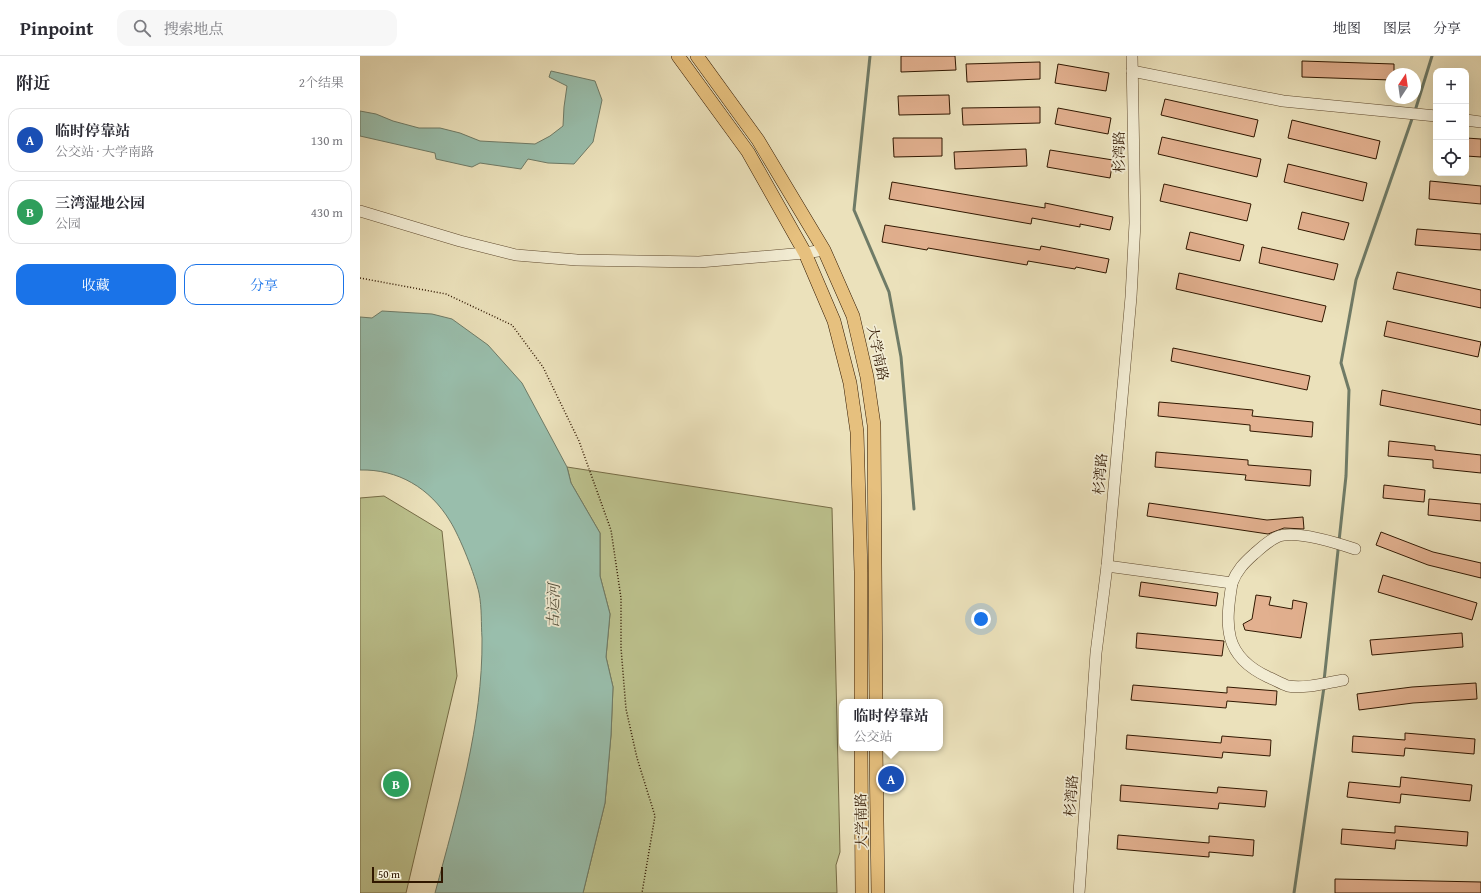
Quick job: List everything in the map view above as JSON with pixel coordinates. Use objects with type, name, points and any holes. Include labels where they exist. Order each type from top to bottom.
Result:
[{"type":"main road","points":[[678,56],[748,152],[805,253],[834,321],[850,383],[857,432],[861,572],[861,699]]},
{"type":"main road","name":"大学南路","points":[[696,56],[758,140],[824,250],[853,316],[868,378],[874,425],[876,699]]},
{"type":"main road","name":"大学南路","points":[[861,751],[862,893]]},
{"type":"main road","name":"大学南路","points":[[876,751],[878,893]]},
{"type":"street","name":"杉湾路","points":[[1079,893],[1096,653],[1107,566],[1131,297],[1135,223],[1132,56]]},
{"type":"street","points":[[1132,71],[1283,101],[1433,116]]},
{"type":"street","points":[[1469,120],[1481,122]]},
{"type":"street","points":[[360,211],[460,241],[516,255],[577,260],[699,262],[824,250]]},
{"type":"street","points":[[1343,680],[1302,686],[1288,686],[1255,671],[1233,649],[1227,628],[1228,606],[1232,583],[1236,571],[1261,548],[1278,536],[1320,538],[1355,549]]},
{"type":"street","points":[[1107,566],[1232,583]]},
{"type":"path","points":[[360,278],[446,294],[512,325],[543,367],[579,442],[611,530],[621,598],[621,648],[626,710],[637,758],[656,816],[642,893]]},
{"type":"shaded area","points":[[567,467],[832,508],[840,852],[836,865],[837,893],[583,893],[605,803],[611,735],[613,687],[606,657],[610,614],[600,576],[600,533],[571,483]]},
{"type":"shaded area","points":[[384,496],[442,531],[457,676],[406,893],[360,893],[360,498]]},
{"type":"water","points":[[551,71],[595,81],[602,100],[593,142],[574,164],[548,163],[528,159],[521,169],[480,163],[472,167],[436,159],[435,153],[360,136],[360,111],[376,114],[393,121],[419,128],[440,128],[460,133],[480,141],[535,144],[550,136],[563,126],[567,86],[549,77]]},
{"type":"water","name":"古运河","points":[[382,311],[432,314],[452,319],[488,345],[522,383],[567,467],[571,483],[600,533],[600,576],[610,614],[606,657],[613,687],[611,735],[605,803],[583,893],[435,893],[460,799],[473,735],[481,670],[481,604],[474,576],[458,536],[442,509],[433,499],[423,490],[400,477],[387,473],[360,470],[360,317],[372,318]]},
{"type":"building","points":[[901,56],[955,56],[956,70],[901,72]]},
{"type":"building","points":[[1302,61],[1394,64],[1394,68],[1385,68],[1385,80],[1302,77]]},
{"type":"building","points":[[1040,62],[1040,79],[967,82],[966,64]]},
{"type":"building","points":[[1058,64],[1109,73],[1106,91],[1055,83]]},
{"type":"building","points":[[949,95],[950,114],[899,115],[898,96]]},
{"type":"building","points":[[1165,99],[1258,120],[1254,137],[1161,115]]},
{"type":"building","points":[[1040,107],[1040,123],[963,125],[962,108]]},
{"type":"building","points":[[1058,108],[1111,118],[1108,134],[1055,124]]},
{"type":"building","points":[[1292,120],[1380,141],[1376,159],[1288,138]]},
{"type":"building","points":[[1162,137],[1261,159],[1257,177],[1158,154]]},
{"type":"building","points":[[893,138],[942,138],[942,156],[894,157]]},
{"type":"building","points":[[1469,138],[1481,139],[1481,157],[1469,156]]},
{"type":"building","points":[[1026,149],[1027,166],[955,169],[954,152]]},
{"type":"building","points":[[1050,150],[1113,160],[1110,178],[1047,167]]},
{"type":"building","points":[[1288,164],[1367,183],[1363,201],[1284,182]]},
{"type":"building","points":[[1430,181],[1481,186],[1481,204],[1429,199]]},
{"type":"building","points":[[892,182],[1045,208],[1045,203],[1113,217],[1110,230],[1080,224],[1080,227],[1032,218],[1031,224],[889,199]]},
{"type":"building","points":[[1164,184],[1251,204],[1247,221],[1160,201]]},
{"type":"building","points":[[1302,212],[1349,223],[1344,240],[1298,229]]},
{"type":"building","points":[[885,225],[1040,250],[1041,246],[1109,259],[1106,273],[1076,267],[1075,269],[1028,261],[1027,265],[928,248],[927,250],[882,242]]},
{"type":"building","points":[[1417,229],[1481,234],[1481,250],[1415,245]]},
{"type":"building","points":[[1190,232],[1244,245],[1240,261],[1186,249]]},
{"type":"building","points":[[1262,247],[1338,264],[1334,280],[1259,263]]},
{"type":"building","points":[[1397,272],[1481,290],[1481,308],[1393,289]]},
{"type":"building","points":[[1179,273],[1326,306],[1322,322],[1176,289]]},
{"type":"building","points":[[1387,321],[1481,342],[1478,357],[1384,336]]},
{"type":"building","points":[[1173,348],[1310,376],[1307,390],[1171,361]]},
{"type":"building","points":[[1382,390],[1481,410],[1481,425],[1380,405]]},
{"type":"building","points":[[1159,402],[1253,410],[1252,416],[1313,422],[1312,437],[1250,431],[1250,425],[1158,416]]},
{"type":"building","points":[[1389,441],[1435,446],[1435,450],[1481,455],[1481,473],[1433,468],[1433,460],[1388,456]]},
{"type":"building","points":[[1156,452],[1248,460],[1248,465],[1311,470],[1310,486],[1245,480],[1246,475],[1155,467]]},
{"type":"building","points":[[1384,485],[1425,490],[1424,502],[1383,498]]},
{"type":"building","points":[[1429,499],[1481,504],[1481,521],[1428,515]]},
{"type":"building","points":[[1149,503],[1267,520],[1303,517],[1304,529],[1284,528],[1268,534],[1147,516]]},
{"type":"building","points":[[1381,532],[1433,552],[1481,563],[1481,578],[1428,565],[1376,545]]},
{"type":"building","points":[[1383,575],[1477,603],[1472,620],[1378,592]]},
{"type":"building","points":[[1141,582],[1218,593],[1216,606],[1139,596]]},
{"type":"building","points":[[1256,595],[1271,597],[1269,605],[1292,609],[1293,600],[1307,603],[1301,638],[1245,630],[1243,624],[1252,619]]},
{"type":"building","points":[[1137,633],[1224,641],[1222,656],[1136,648]]},
{"type":"building","points":[[1462,633],[1463,647],[1372,655],[1370,640]]},
{"type":"building","points":[[1476,683],[1477,699],[1413,703],[1359,710],[1357,694],[1412,687]]},
{"type":"building","points":[[1133,685],[1227,693],[1227,687],[1277,691],[1276,705],[1227,701],[1226,708],[1131,700]]},
{"type":"building","points":[[1405,733],[1475,739],[1474,754],[1405,748],[1404,756],[1352,752],[1353,736],[1405,740]]},
{"type":"building","points":[[1127,735],[1221,743],[1222,736],[1271,740],[1270,756],[1223,752],[1222,758],[1126,749]]},
{"type":"building","points":[[1401,777],[1472,785],[1470,801],[1401,794],[1400,803],[1347,797],[1349,782],[1400,787]]},
{"type":"building","points":[[1121,785],[1217,793],[1218,787],[1267,791],[1265,807],[1219,803],[1218,809],[1120,801]]},
{"type":"building","points":[[1395,826],[1468,832],[1467,846],[1396,840],[1395,849],[1341,844],[1342,829],[1395,833]]},
{"type":"building","points":[[1118,835],[1209,843],[1209,836],[1254,840],[1253,856],[1209,852],[1209,857],[1117,849]]},
{"type":"building","points":[[1335,879],[1481,882],[1481,893],[1335,893]]},
{"type":"waterway","points":[[870,56],[854,210],[889,292],[901,357],[914,509]]},
{"type":"waterway","points":[[1415,111],[1432,56]]},
{"type":"waterway","points":[[1324,681],[1346,476],[1349,390],[1341,363],[1356,280],[1413,116]]},
{"type":"waterway","points":[[1294,893],[1324,687]]},
{"type":"place","name":"临时停靠站","points":[[891,779]]},
{"type":"place","name":"三湾湿地公园","points":[[396,784]]}]
